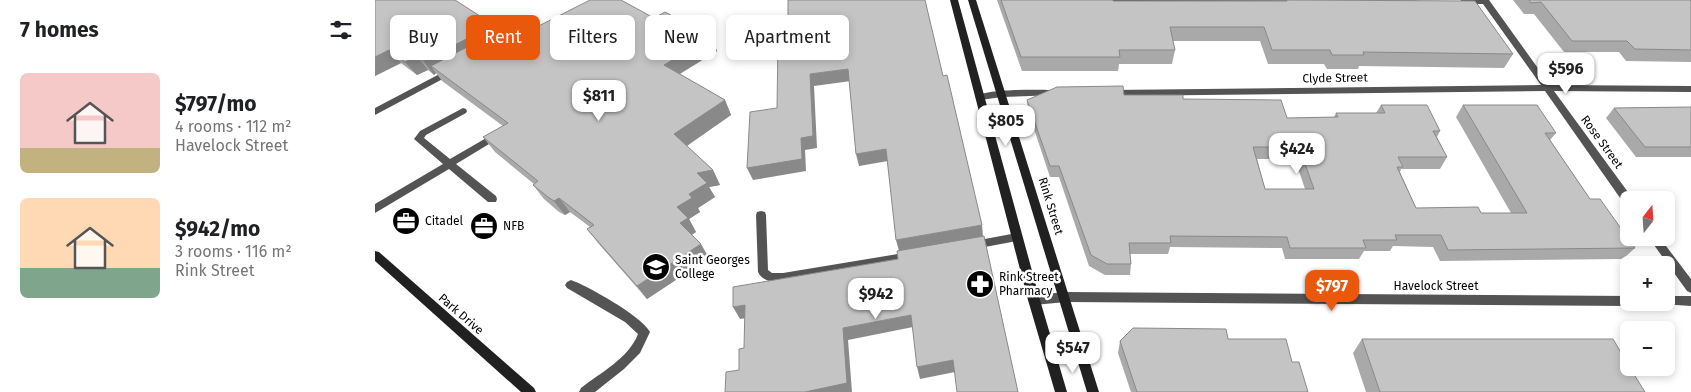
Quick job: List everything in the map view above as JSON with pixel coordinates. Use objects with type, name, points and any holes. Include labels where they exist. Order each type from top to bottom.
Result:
[{"type":"street","points":[[962,0],[955,0],[1034,300],[1061,392]]},
{"type":"street","name":"Rink Street","points":[[972,0],[1066,297],[1093,392]]},
{"type":"street","points":[[1108,0],[1307,1]]},
{"type":"street","points":[[1456,2],[1485,1]]},
{"type":"street","name":"Rose Street","points":[[1485,1],[1621,191]]},
{"type":"street","points":[[375,112],[463,65]]},
{"type":"street","name":"Clyde Street","points":[[1101,93],[1546,88],[1691,89]]},
{"type":"street","points":[[980,97],[1002,94],[1061,93]]},
{"type":"street","points":[[463,110],[423,132],[418,137],[492,199]]},
{"type":"street","points":[[375,209],[491,138]]},
{"type":"street","points":[[761,214],[763,272],[770,277],[783,278],[924,253]]},
{"type":"street","points":[[962,247],[1017,237]]},
{"type":"street","points":[[1660,246],[1691,288]]},
{"type":"street","name":"Park Drive","points":[[375,255],[530,392]]},
{"type":"street","points":[[571,285],[629,318],[644,332],[643,340],[627,358],[585,392]]},
{"type":"street","name":"Havelock Street","points":[[1034,300],[1066,297],[1620,301]]},
{"type":"street","points":[[1675,301],[1691,301]]},
{"type":"building","points":[[375,0],[455,0],[478,15],[466,15],[466,39],[456,44],[456,15],[390,15],[390,51],[375,57]]},
{"type":"building","points":[[590,0],[621,0],[648,15],[645,15],[645,60],[672,60],[664,65],[725,100],[674,134],[713,170],[697,173],[707,183],[689,194],[692,198],[677,207],[688,218],[680,223],[701,244],[637,286],[587,229],[594,225],[559,198],[554,201],[548,197],[533,185],[538,181],[483,137],[508,123],[431,66],[442,60],[456,60],[456,53],[466,48],[466,60],[540,60],[540,25],[550,20],[550,60],[635,60],[635,15],[560,15]]},
{"type":"building","points":[[788,0],[925,0],[943,76],[947,75],[982,225],[896,240],[886,149],[856,154],[848,69],[810,74],[813,136],[801,138],[802,159],[747,168],[750,112],[777,108],[778,60],[849,60],[849,15],[788,15]]},
{"type":"building","points":[[1001,0],[1475,1],[1513,54],[1363,52],[1364,55],[1332,55],[1330,50],[1272,50],[1264,27],[1170,27],[1175,50],[1119,50],[1120,57],[1021,57]]},
{"type":"building","points":[[1529,0],[1691,0],[1691,50],[1635,49],[1627,41],[1572,41],[1541,2],[1531,3]]},
{"type":"building","points":[[665,12],[671,15],[660,15]]},
{"type":"building","points":[[1123,86],[1124,95],[1183,95],[1183,99],[1281,100],[1287,118],[1338,117],[1336,113],[1385,113],[1381,105],[1427,105],[1440,131],[1433,131],[1447,157],[1398,157],[1403,167],[1397,167],[1416,208],[1478,207],[1481,213],[1527,213],[1463,105],[1537,105],[1556,133],[1545,133],[1590,199],[1600,199],[1620,227],[1620,246],[1634,246],[1635,248],[1448,250],[1441,235],[1395,235],[1397,240],[1363,240],[1366,248],[1290,248],[1287,237],[1170,236],[1171,243],[1129,243],[1131,264],[1107,264],[1091,255],[1059,166],[1050,166],[1027,100],[1057,87]],"holes":[[[1253,147],[1299,147],[1314,189],[1265,189]]]},
{"type":"building","points":[[1691,107],[1691,147],[1645,147],[1614,108]]},
{"type":"building","points":[[984,236],[1018,392],[957,392],[953,360],[917,367],[911,315],[843,328],[847,383],[805,392],[725,392],[726,372],[739,370],[739,349],[744,348],[745,305],[733,307],[733,287],[898,259],[897,251]]},
{"type":"building","points":[[1133,328],[1226,329],[1228,339],[1286,339],[1292,362],[1299,362],[1308,392],[1137,392],[1120,341]]},
{"type":"building","points":[[1362,339],[1613,339],[1620,351],[1620,376],[1635,376],[1645,392],[1380,392]]},
{"type":"place","name":"Citadel","points":[[406,221]]},
{"type":"place","name":"NFB","points":[[484,226]]},
{"type":"place","name":"Saint Georges College","points":[[656,267]]},
{"type":"place","name":"Rink Street Pharmacy","points":[[980,284]]}]
